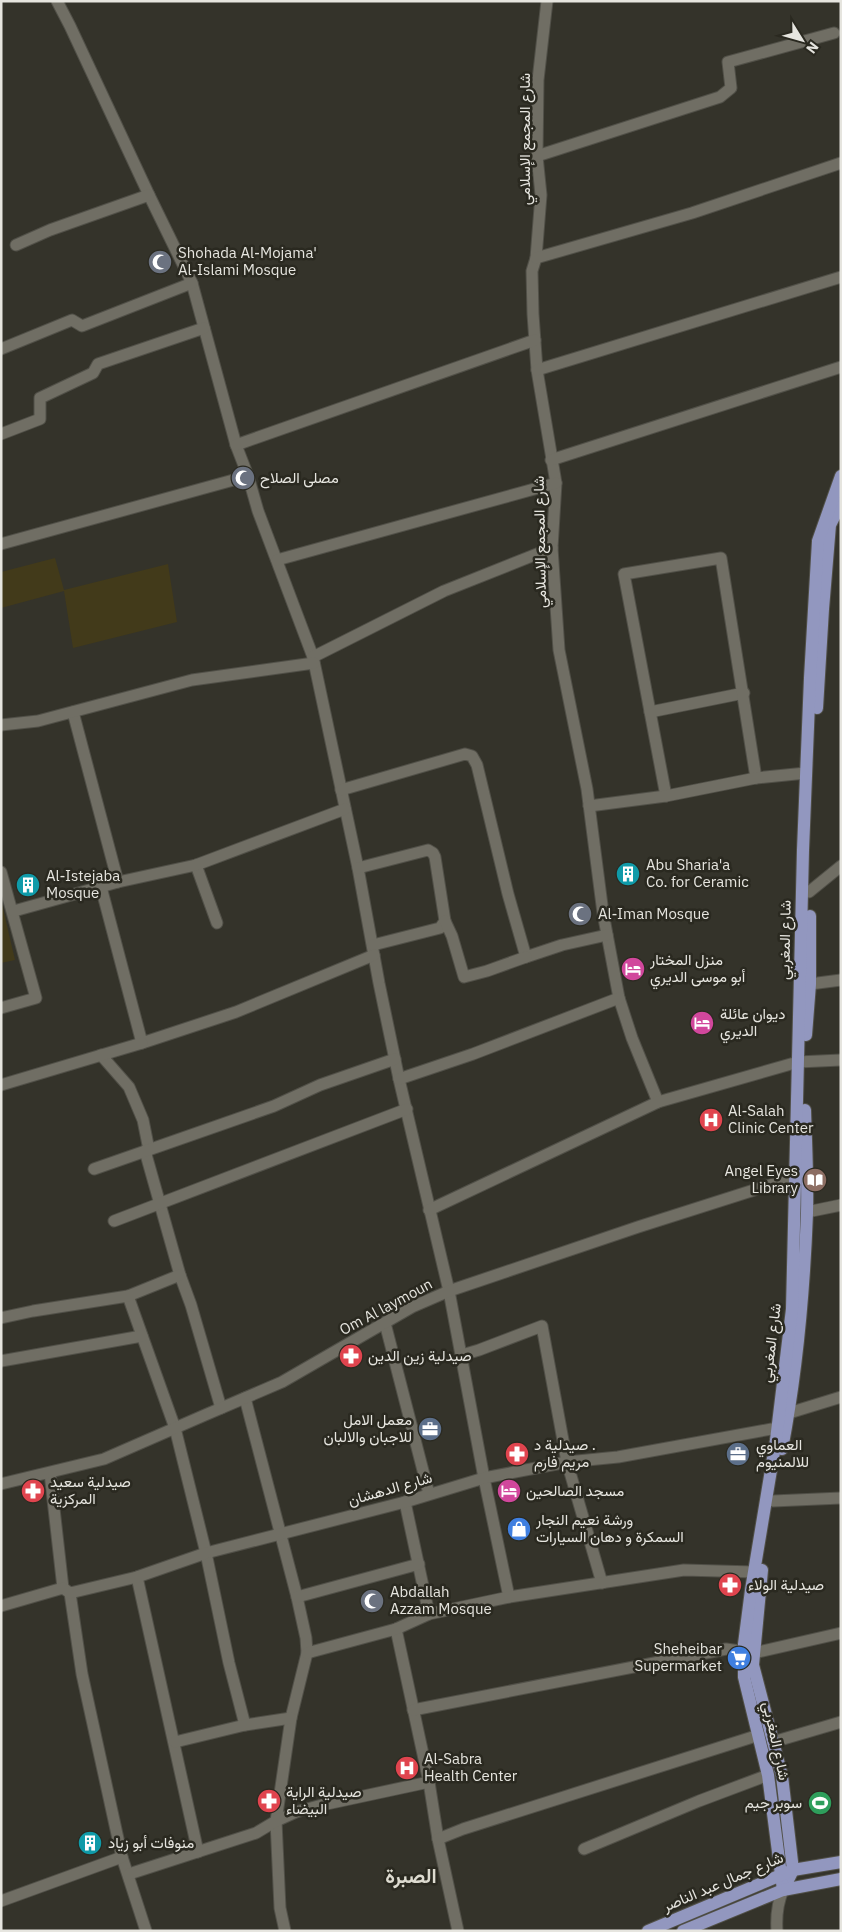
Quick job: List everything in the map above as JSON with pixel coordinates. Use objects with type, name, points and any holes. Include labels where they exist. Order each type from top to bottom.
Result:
[{"type":"main road","name":"شارع المغربي","points":[[787,1872],[782,1776],[749,1652],[754,1572],[777,1428],[792,1308],[795,1177],[801,1062],[806,773],[818,540],[841,476]]},
{"type":"main road","name":"شارع المغربي","points":[[787,1872],[768,1775],[744,1677],[789,1413],[801,1308],[807,1212],[801,1062],[810,984],[813,780],[830,524],[841,503]]},
{"type":"main road","name":"شارع جمال عبد الناصر","points":[[648,1931],[787,1872],[841,1862]]},
{"type":"main road","points":[[783,1890],[787,1872]]},
{"type":"main road","name":"شارع جمال عبد الناصر","points":[[683,1931],[783,1890],[841,1879]]},
{"type":"street","points":[[57,1],[192,282],[236,445],[248,476],[258,511],[313,660],[358,868],[399,1079],[449,1291],[484,1478],[509,1597]]},
{"type":"street","name":"شارع المجمع الإسلامي","points":[[547,1],[538,80],[537,156],[541,195],[536,258],[532,271],[537,370],[556,483],[552,548],[559,650],[589,806],[607,935],[619,998],[632,1038],[658,1102]]},
{"type":"street","points":[[537,156],[720,98],[731,88],[728,62],[834,34]]},
{"type":"street","points":[[536,258],[692,213],[841,163]]},
{"type":"street","points":[[16,245],[50,230],[149,194]]},
{"type":"street","points":[[537,370],[841,277]]},
{"type":"street","points":[[1,349],[72,320],[82,326],[192,282]]},
{"type":"street","points":[[1,434],[40,419],[40,398],[93,373],[98,364],[204,328]]},
{"type":"street","points":[[236,445],[535,340]]},
{"type":"street","points":[[551,460],[841,368]]},
{"type":"street","points":[[1,544],[248,476]]},
{"type":"street","points":[[277,560],[556,483]]},
{"type":"street","points":[[1,725],[38,721],[192,680],[313,660],[444,591],[552,548]]},
{"type":"street","points":[[666,796],[624,574],[721,558],[744,693],[756,778]]},
{"type":"street","points":[[650,712],[744,693]]},
{"type":"street","points":[[73,712],[118,882]]},
{"type":"street","points":[[341,790],[466,754],[472,756],[476,765],[508,894],[526,957]]},
{"type":"street","points":[[589,806],[666,796],[756,778],[806,773]]},
{"type":"street","points":[[14,911],[118,882],[196,865],[345,809]]},
{"type":"street","points":[[358,868],[428,850],[433,853],[445,921],[452,936],[464,977],[562,946],[607,935]]},
{"type":"street","points":[[196,865],[217,922]]},
{"type":"street","points":[[810,892],[841,866]]},
{"type":"street","points":[[1,872],[14,911],[36,998],[1,1008]]},
{"type":"street","points":[[100,887],[142,1043]]},
{"type":"street","points":[[1,1085],[142,1043],[236,1012],[373,950],[440,928],[445,921]]},
{"type":"street","points":[[810,984],[841,980]]},
{"type":"street","points":[[399,1079],[619,998]]},
{"type":"street","points":[[101,1055],[129,1088],[143,1120],[147,1150],[180,1275],[191,1305],[221,1408]]},
{"type":"street","points":[[94,1169],[274,1106],[320,1085],[395,1059]]},
{"type":"street","points":[[429,1210],[658,1102],[801,1062],[841,1060]]},
{"type":"street","points":[[114,1221],[407,1109]]},
{"type":"street","name":"Om Al laymoun","points":[[1,1484],[104,1459],[282,1382],[412,1307],[449,1291],[638,1227],[795,1177]]},
{"type":"street","points":[[807,1212],[841,1205]]},
{"type":"street","points":[[1,1318],[128,1296],[180,1275]]},
{"type":"street","points":[[128,1296],[175,1428],[206,1553],[229,1663],[246,1725]]},
{"type":"street","points":[[385,1323],[429,1494]]},
{"type":"street","points":[[462,1354],[479,1350],[542,1326],[567,1462],[602,1583]]},
{"type":"street","points":[[1,1361],[142,1336]]},
{"type":"street","points":[[777,1428],[789,1413],[841,1397]]},
{"type":"street","points":[[245,1398],[306,1638],[307,1653],[291,1718],[276,1820],[280,1908],[285,1931]]},
{"type":"street","name":"شارع الدهشان","points":[[1,1606],[137,1577],[206,1553],[405,1502],[484,1478],[567,1462],[618,1457],[777,1428]]},
{"type":"street","points":[[50,1472],[66,1591],[82,1674],[122,1857],[146,1931]]},
{"type":"street","points":[[773,1501],[841,1498]]},
{"type":"street","points":[[405,1502],[428,1614]]},
{"type":"street","points":[[297,1597],[419,1564]]},
{"type":"street","points":[[307,1653],[396,1629],[428,1614],[509,1597],[684,1570],[754,1572]]},
{"type":"street","points":[[137,1577],[198,1852]]},
{"type":"street","points":[[396,1629],[429,1782],[438,1839],[458,1931]]},
{"type":"street","points":[[413,1710],[726,1649],[749,1652],[841,1633]]},
{"type":"street","points":[[175,1742],[246,1725],[291,1718]]},
{"type":"street","points":[[773,1742],[841,1722]]},
{"type":"street","points":[[438,1839],[463,1829],[759,1735]]},
{"type":"street","points":[[584,1849],[699,1801],[768,1775]]},
{"type":"street","points":[[129,1874],[256,1833],[276,1820],[296,1812],[429,1782]]},
{"type":"street","points":[[1,1901],[122,1857]]},
{"type":"street","points":[[777,1931],[776,1915],[783,1890]]},
{"type":"sand","points":[[55,558],[64,590],[168,564],[177,622],[73,648],[64,591],[1,608],[1,572]]},
{"type":"sand","points":[[1,900],[15,960],[1,963]]},
{"type":"place","name":"Shohada Al-Mojama' Al-Islami Mosque","points":[[160,262]]},
{"type":"place","name":"مصلى الصلاح","points":[[243,478]]},
{"type":"place","name":"Abu Sharia'a Co. for Ceramic","points":[[628,874]]},
{"type":"place","name":"Al-Istejaba Mosque","points":[[28,885]]},
{"type":"place","name":"Al-Iman Mosque","points":[[580,914]]},
{"type":"place","name":"منزل المختار أبو موسى الديري","points":[[633,969]]},
{"type":"place","name":"ديوان عائلة الديري","points":[[702,1023]]},
{"type":"place","name":"Al-Salah Clinic Center","points":[[711,1120]]},
{"type":"place","name":"Angel Eyes Library","points":[[815,1180]]},
{"type":"place","name":"صيدلية زين الدين","points":[[351,1356]]},
{"type":"place","name":"معمل الامل للاجبان والالبان","points":[[430,1429]]},
{"type":"place","name":"صيدلية د . مريم فارم","points":[[517,1454]]},
{"type":"place","name":"العماوي للالمنيوم","points":[[738,1454]]},
{"type":"place","name":"صيدلية سعيد المركزية","points":[[33,1491]]},
{"type":"place","name":"مسجد الصالحين","points":[[509,1491]]},
{"type":"place","name":"ورشة نعيم النجار السمكرة و دهان السيارات","points":[[519,1529]]},
{"type":"place","name":"صيدلية الولاء","points":[[730,1585]]},
{"type":"place","name":"Abdallah Azzam Mosque","points":[[372,1601]]},
{"type":"place","name":"Sheheibar Supermarket","points":[[739,1658]]},
{"type":"place","name":"Al-Sabra Health Center","points":[[407,1768]]},
{"type":"place","name":"صيدلية الراية البيضاء","points":[[269,1801]]},
{"type":"place","name":"سوبر جيم","points":[[820,1803]]},
{"type":"place","name":"منوفات أبو زياد","points":[[90,1843]]},
{"type":"district","name":"الصبرة","points":[[411,1876]]}]
